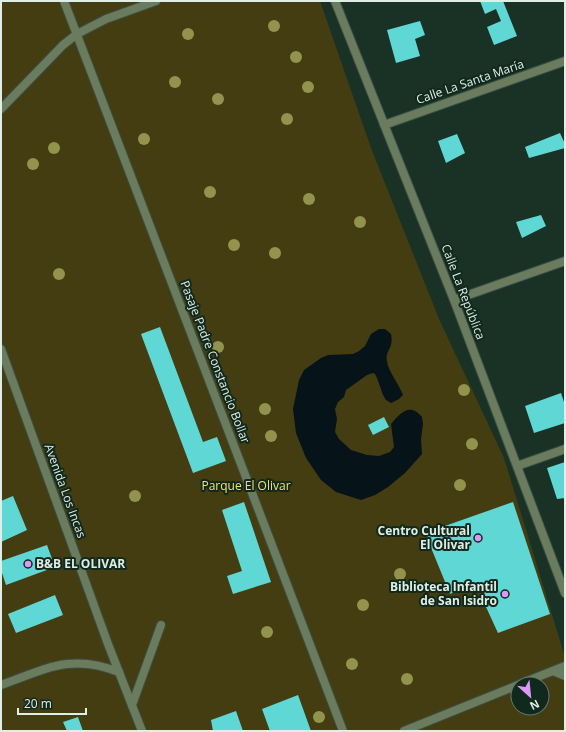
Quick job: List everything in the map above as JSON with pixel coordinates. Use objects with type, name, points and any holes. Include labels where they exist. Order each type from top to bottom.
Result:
[{"type":"street","name":"Pasaje Padre Constancio Bollar","points":[[64,1],[343,731]]},
{"type":"street","points":[[1,109],[63,45],[76,34],[106,19],[156,1]]},
{"type":"street","name":"Calle La República","points":[[335,1],[454,300],[565,593]]},
{"type":"street","name":"Calle La Santa María","points":[[384,125],[565,61]]},
{"type":"street","points":[[454,300],[565,261]]},
{"type":"street","name":"Avenida Los Incas","points":[[1,349],[142,731]]},
{"type":"street","points":[[518,466],[565,449]]},
{"type":"street","points":[[132,705],[161,625]]},
{"type":"street","points":[[1,685],[62,664],[76,662],[104,666],[119,672]]},
{"type":"street","points":[[539,676],[565,666]]},
{"type":"street","points":[[552,671],[565,676]]},
{"type":"street","points":[[404,731],[510,688]]},
{"type":"green space","name":"Parque El Olivar","points":[[1,1],[320,1],[371,148],[439,319],[504,458],[565,657],[565,731],[1,731]]},
{"type":"shaded area","points":[[379,329],[385,329],[391,334],[391,346],[387,354],[387,361],[389,369],[403,395],[391,403],[386,400],[383,395],[375,374],[373,373],[367,375],[346,390],[344,397],[338,402],[335,409],[337,419],[335,432],[339,439],[351,450],[367,455],[379,456],[390,452],[394,447],[391,424],[405,411],[413,410],[422,417],[422,454],[405,473],[388,487],[375,495],[361,500],[336,492],[321,480],[306,458],[296,433],[293,409],[299,380],[304,370],[328,355],[353,354],[359,351],[365,346],[371,334]]},
{"type":"building","points":[[480,1],[503,1],[517,36],[494,45],[487,27],[501,21],[496,9],[485,14]]},
{"type":"building","points":[[420,21],[425,35],[415,39],[420,56],[396,63],[387,30]]},
{"type":"building","points":[[560,133],[565,144],[565,148],[529,158],[525,147]]},
{"type":"building","points":[[457,134],[465,153],[446,163],[438,141]]},
{"type":"building","points":[[541,215],[546,226],[522,238],[516,222]]},
{"type":"building","points":[[160,327],[203,442],[217,437],[226,461],[193,473],[141,334]]},
{"type":"building","points":[[561,393],[565,405],[565,423],[534,433],[525,406]]},
{"type":"building","points":[[384,417],[389,427],[373,435],[368,425]]},
{"type":"building","points":[[565,462],[565,498],[557,499],[547,468]]},
{"type":"building","points":[[13,496],[27,530],[1,542],[1,501]]},
{"type":"building","points":[[244,502],[271,582],[233,594],[227,576],[242,571],[222,510]]},
{"type":"building","points":[[513,502],[550,614],[498,633],[475,583],[450,594],[425,533]]},
{"type":"building","name":"B&B EL OLIVAR","points":[[47,545],[55,567],[6,585],[1,570],[1,561]]},
{"type":"building","points":[[55,595],[63,615],[16,633],[8,614]]},
{"type":"building","points":[[298,695],[311,731],[270,731],[262,709]]},
{"type":"building","points":[[236,711],[243,731],[213,731],[211,720]]},
{"type":"building","points":[[78,717],[83,731],[67,731],[63,722]]},
{"type":"place","name":"Centro Cultural El Olivar","points":[[478,538]]},
{"type":"place","name":"B&B EL OLIVAR","points":[[28,564]]},
{"type":"place","name":"Biblioteca Infantil de San Isidro","points":[[505,594]]}]
